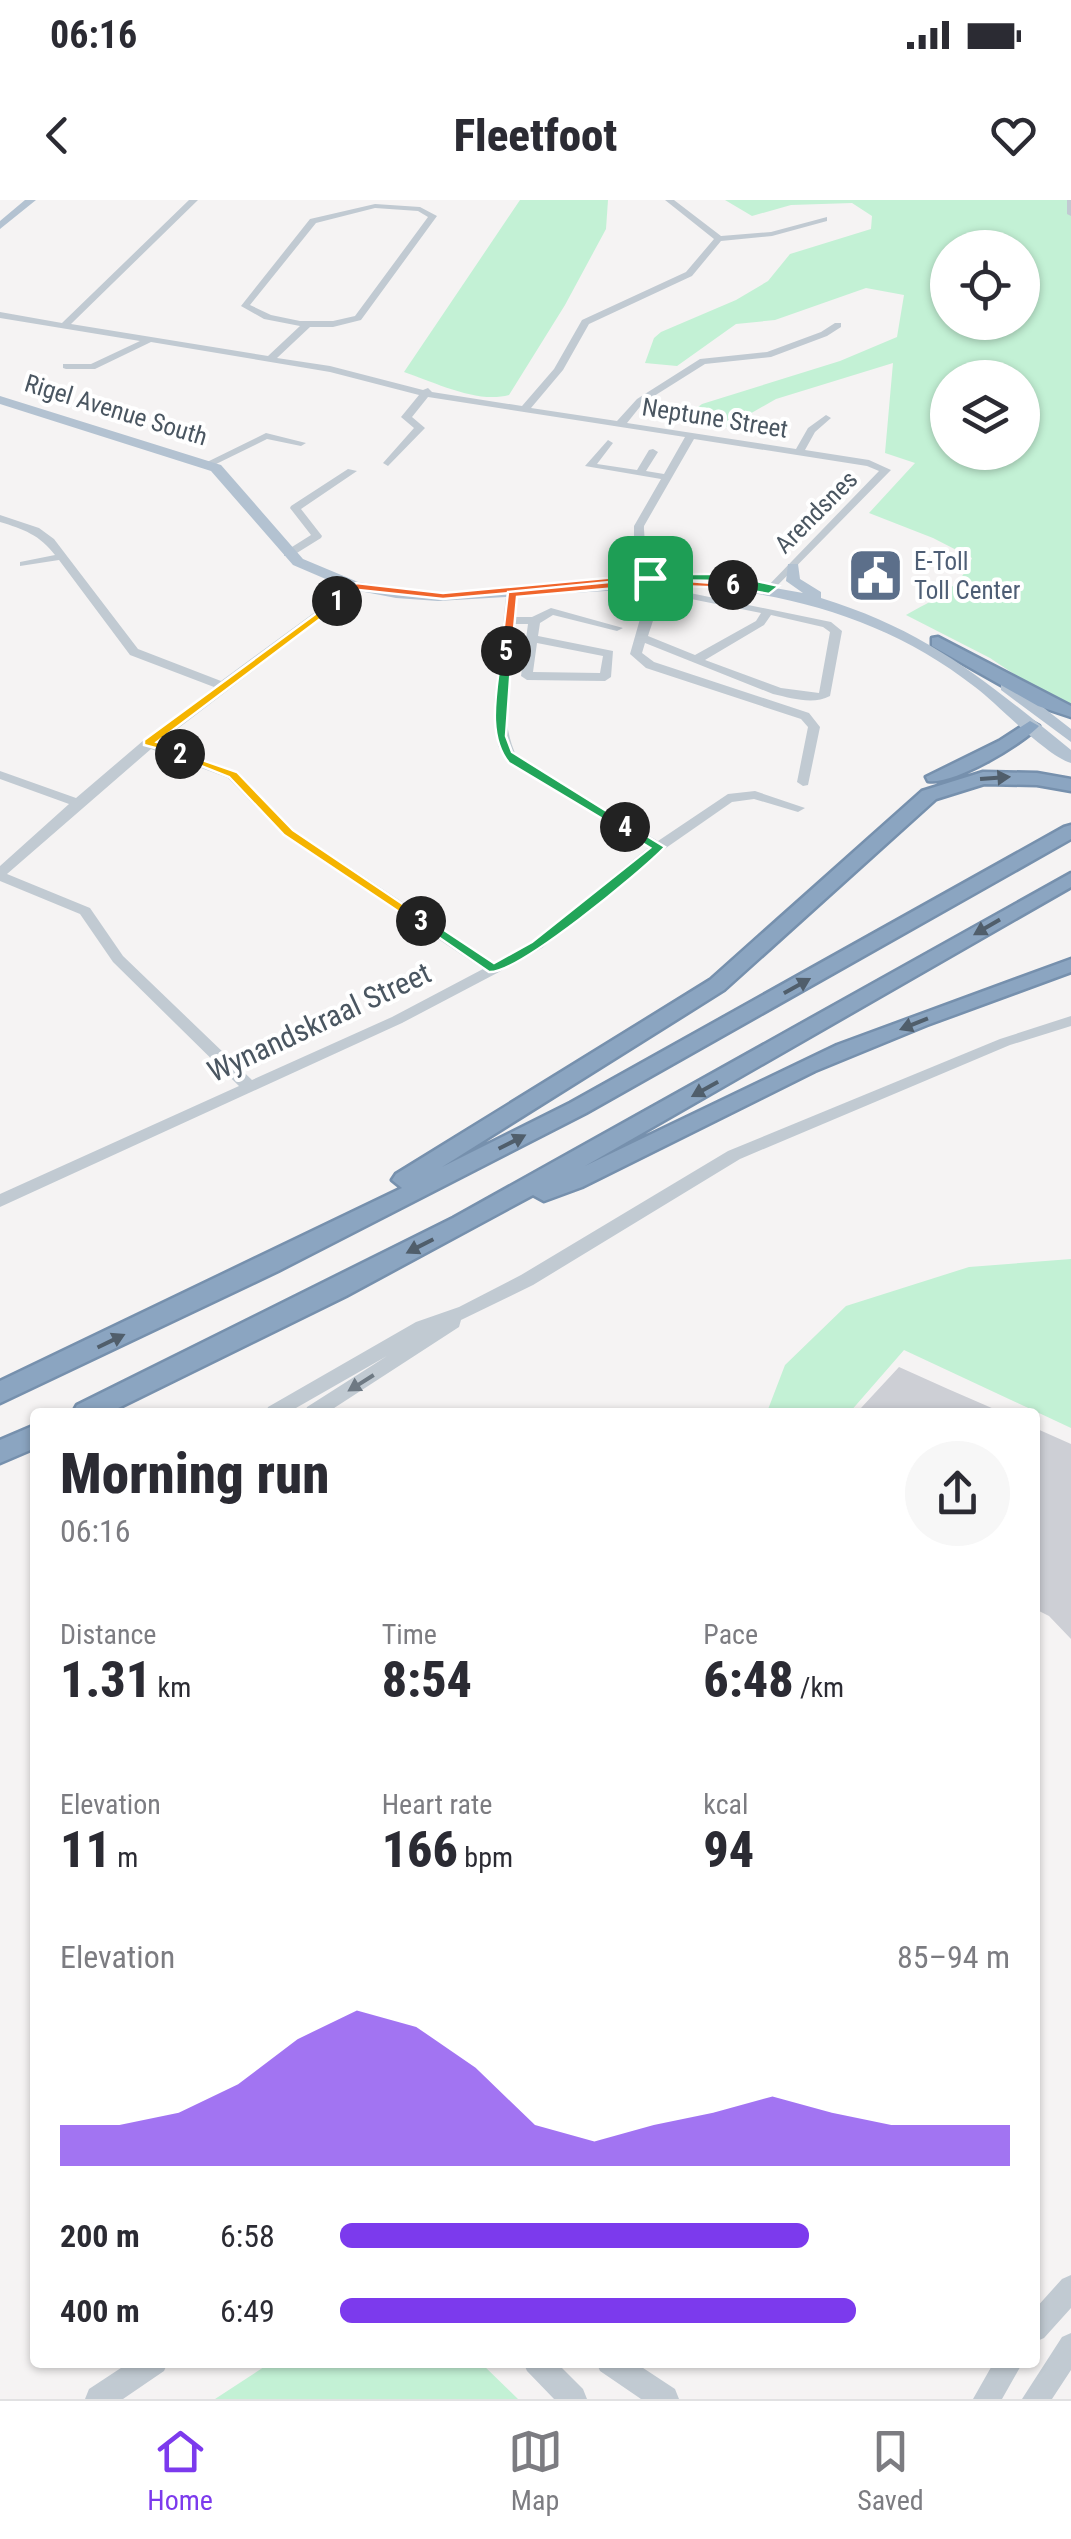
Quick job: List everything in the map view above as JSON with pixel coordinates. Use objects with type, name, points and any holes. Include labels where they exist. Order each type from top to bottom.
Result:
[{"type":"highway","points":[[938,642],[1044,702],[1071,712]]},
{"type":"highway","points":[[830,883],[920,786],[1004,745],[1030,726]]},
{"type":"highway","points":[[268,1265],[684,1010],[717,985],[906,813],[946,787],[1010,777],[1068,784]]},
{"type":"highway","points":[[0,1393],[268,1265],[578,1108],[1071,831]]},
{"type":"highway","points":[[95,1408],[206,1357],[458,1227],[1071,878]]},
{"type":"highway","points":[[458,1227],[580,1180],[773,1082],[1071,966]]},
{"type":"highway","points":[[0,1452],[30,1438]]},
{"type":"main road","points":[[0,226],[31,200]]},
{"type":"main road","name":"Rigel Avenue South","points":[[0,400],[208,464],[238,486],[288,554],[310,569],[356,586],[416,595],[467,595],[650,580],[771,588],[861,610],[938,642],[1071,737]]},
{"type":"main road","points":[[794,567],[792,580],[796,586],[861,610]]},
{"type":"main road","name":"Rigel Avenue South","points":[[771,588],[902,633],[956,666],[1071,758]]},
{"type":"street","points":[[65,325],[194,200]]},
{"type":"street","points":[[332,200],[344,211]]},
{"type":"street","points":[[669,200],[720,239],[772,234],[824,220]]},
{"type":"street","points":[[1071,200],[1071,214]]},
{"type":"street","points":[[381,206],[424,210],[433,216],[358,318],[338,324],[295,322],[259,316],[245,306],[246,300],[313,221],[344,211],[381,206]]},
{"type":"street","points":[[526,408],[558,370],[585,322],[689,274],[720,239]]},
{"type":"street","name":"Neptune Street","points":[[0,315],[340,370],[426,392],[880,466]]},
{"type":"street","points":[[265,357],[295,322]]},
{"type":"street","points":[[265,357],[309,323]]},
{"type":"street","points":[[621,423],[640,401],[703,361],[768,355],[838,325]]},
{"type":"street","points":[[66,366],[80,368],[105,363],[151,339]]},
{"type":"street","points":[[388,463],[420,428],[406,417],[426,392]]},
{"type":"street","points":[[798,452],[811,430],[826,418]]},
{"type":"street","points":[[692,434],[639,526],[637,536],[650,580],[652,604],[636,654],[644,662],[791,710],[811,722],[814,728],[803,782]]},
{"type":"street","points":[[208,464],[269,436],[301,443]]},
{"type":"street","points":[[608,443],[590,466],[666,477]]},
{"type":"street","points":[[640,473],[653,452]]},
{"type":"street","name":"Arendsnes","points":[[771,588],[884,475],[886,470],[880,466]]},
{"type":"street","points":[[288,554],[317,536],[295,508],[352,470]]},
{"type":"street","points":[[0,518],[42,534],[134,652],[222,686]]},
{"type":"street","points":[[24,564],[60,557]]},
{"type":"street","points":[[248,1085],[118,959],[85,911],[0,874],[75,802],[356,586]]},
{"type":"street","points":[[511,592],[500,729],[506,753],[513,761],[658,847]]},
{"type":"street","points":[[640,638],[767,687],[809,698],[824,696],[836,631],[827,624],[690,596]]},
{"type":"street","points":[[509,620],[534,621],[551,611],[617,628]]},
{"type":"street","points":[[696,660],[760,624],[768,611]]},
{"type":"street","points":[[532,638],[610,654],[605,676],[529,676],[532,638],[534,621]]},
{"type":"street","points":[[148,743],[233,775],[288,832],[494,969]]},
{"type":"street","points":[[0,775],[75,802]]},
{"type":"street","name":"Wynandskraal Street","points":[[0,1201],[397,1020],[494,969],[537,945],[658,847],[736,795],[755,795],[798,808]]},
{"type":"street","points":[[283,1408],[422,1327],[465,1312],[527,1280],[734,1154],[988,1048],[1071,1022]]},
{"type":"street","points":[[320,1408],[436,1336],[465,1312]]},
{"type":"street","points":[[1043,2318],[1071,2288]]},
{"type":"street","points":[[1036,2399],[1071,2346]]},
{"type":"street","points":[[99,2399],[146,2368]]},
{"type":"street","points":[[542,2368],[573,2399]]},
{"type":"street","points":[[618,2368],[665,2399]]},
{"type":"street","points":[[987,2399],[1006,2368]]},
{"type":"green space","points":[[520,200],[608,200],[606,229],[509,395],[483,397],[404,372]]},
{"type":"green space","points":[[725,200],[1071,200],[1071,705],[1053,700],[990,658],[906,615],[953,586],[972,558],[869,513],[915,463],[885,453],[893,363],[776,399],[727,427],[681,420],[702,404],[840,361],[897,337],[904,295],[866,288],[775,320],[736,324],[677,366],[645,363],[654,338],[661,332],[736,300],[768,281],[790,254],[871,229],[872,216],[852,203],[791,205],[752,216]]},
{"type":"green space","points":[[1071,1259],[1071,1428],[1040,1414],[1040,1408],[1028,1408],[904,1350],[853,1408],[769,1408],[785,1365],[846,1306],[969,1267]]},
{"type":"green space","points":[[262,2368],[486,2368],[518,2399],[215,2399]]},
{"type":"building","points":[[899,1367],[992,1408],[861,1408]]},
{"type":"building","points":[[1040,1430],[1071,1444],[1071,1639],[1040,1612]]},
{"type":"place","name":"E-Toll Toll Center","points":[[875,575]]},
{"type":"route","points":[[701,576],[774,586],[769,591],[682,581],[512,594],[501,716],[503,747],[513,761],[658,847],[537,945],[494,969],[304,844],[275,820],[238,778],[213,765],[148,743],[356,586],[443,596],[650,578],[701,576]]}]
